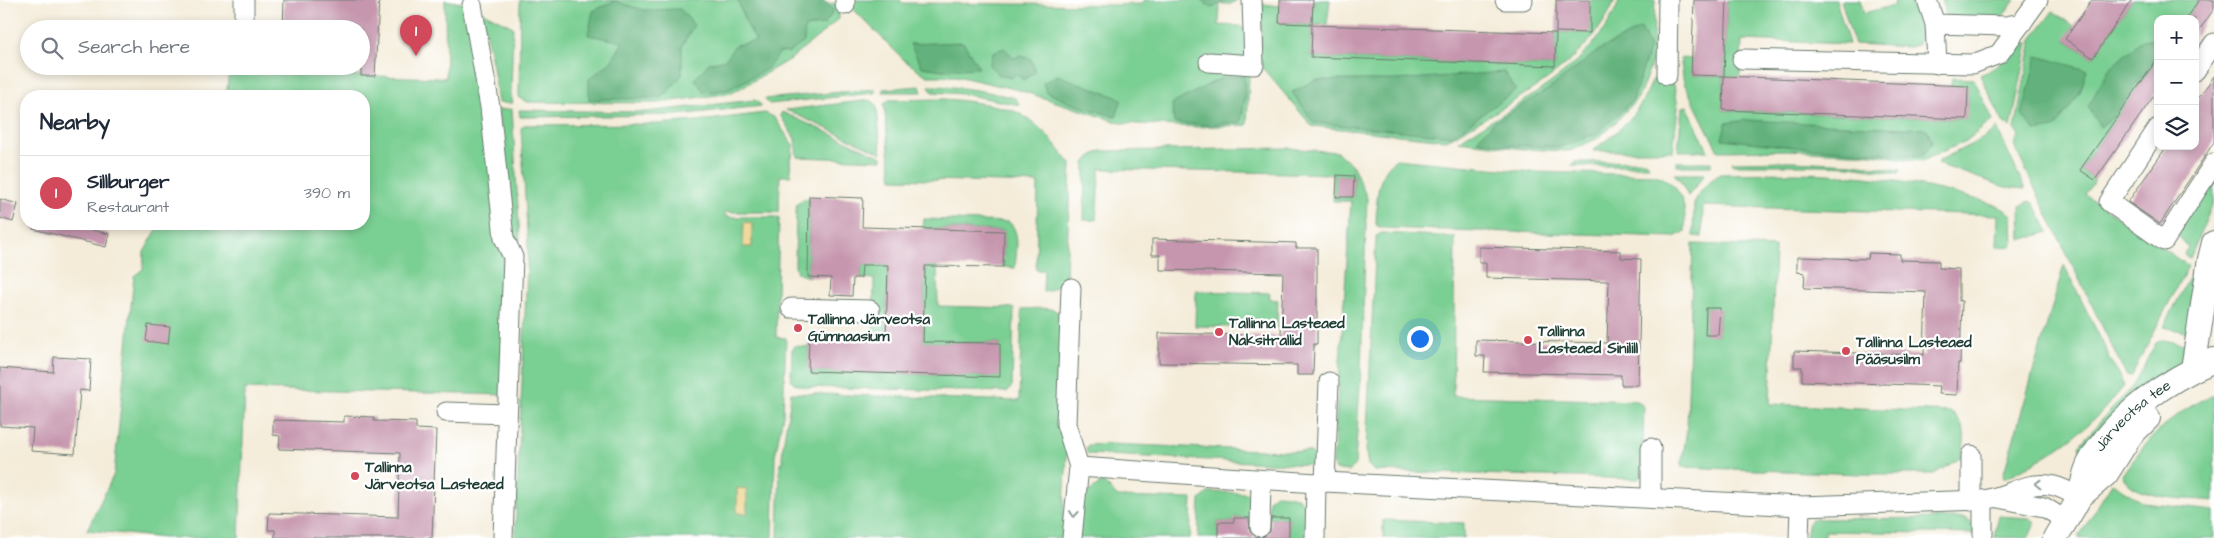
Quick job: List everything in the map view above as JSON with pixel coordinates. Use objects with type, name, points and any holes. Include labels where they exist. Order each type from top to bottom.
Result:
[{"type":"main road","points":[[2207,368],[2210,259],[2214,243]]},
{"type":"main road","name":"Järveotsa tee","points":[[2060,529],[2079,497],[2088,464],[2110,434],[2138,406],[2159,389],[2207,368]]},
{"type":"street","points":[[244,0],[244,20]]},
{"type":"street","points":[[1209,62],[1254,65],[1252,0]]},
{"type":"street","points":[[1505,0],[1523,0]]},
{"type":"street","points":[[1667,75],[1668,0]]},
{"type":"street","points":[[1927,0],[1935,24],[1937,64]]},
{"type":"street","points":[[1742,59],[1973,64],[1998,54],[2038,0]]},
{"type":"street","points":[[472,5],[490,107],[504,238],[513,257],[503,538]]},
{"type":"street","points":[[1935,24],[2004,26],[2022,23]]},
{"type":"street","points":[[2199,65],[2214,43]]},
{"type":"street","points":[[2154,134],[2109,202],[2164,241],[2214,163]]},
{"type":"street","points":[[1071,288],[1066,424],[1079,467],[1072,538]]},
{"type":"street","points":[[791,308],[870,310]]},
{"type":"street","points":[[1315,538],[1329,382]]},
{"type":"street","points":[[446,412],[507,414]]},
{"type":"street","points":[[1651,448],[1651,498]]},
{"type":"street","points":[[1971,455],[1984,500],[1983,534]]},
{"type":"street","points":[[1079,467],[1196,474],[1261,481],[1800,506],[1984,500],[2044,507],[2060,529]]},
{"type":"street","points":[[1260,527],[1261,481]]},
{"type":"street","points":[[1984,500],[2030,484],[2052,484],[2079,497]]},
{"type":"street","points":[[1799,538],[1800,506]]},
{"type":"green space","points":[[445,0],[472,5],[504,238],[507,395],[245,389],[239,538],[165,538],[87,530],[114,474],[134,276],[143,269],[144,252],[157,230],[370,230],[370,90],[227,90],[229,75],[338,75],[446,78]]},
{"type":"green space","points":[[520,0],[818,0],[818,4],[839,3],[839,19],[792,58],[732,93],[657,103],[527,102],[519,98]]},
{"type":"green space","points":[[738,0],[823,0],[834,10],[824,25],[805,27],[804,42],[789,53],[780,52],[767,69],[728,90],[704,92],[695,79],[709,63],[726,59],[735,45],[756,41],[744,19]]},
{"type":"green space","points":[[851,0],[901,0],[901,3],[1115,5],[1143,4],[1144,0],[1237,0],[1231,4],[1220,4],[1219,25],[1240,26],[1247,30],[1249,74],[1247,125],[1198,127],[1121,123],[1019,90],[956,76],[927,76],[904,60],[853,9]]},
{"type":"green space","points":[[1201,0],[1227,0],[1212,8]]},
{"type":"green space","points":[[1313,0],[1330,0],[1327,25],[1312,24]]},
{"type":"green space","points":[[1589,0],[1615,0],[1602,24],[1586,45],[1546,80],[1499,110],[1446,140],[1312,126],[1260,65],[1262,4],[1280,6],[1279,23],[1312,25],[1311,57],[1555,66],[1556,32],[1590,33]]},
{"type":"green space","points":[[1620,0],[1655,0],[1652,62],[1638,98],[1609,129],[1596,139],[1570,151],[1524,149],[1458,141],[1528,98],[1572,65],[1591,46],[1607,25]]},
{"type":"green space","points":[[1727,0],[1836,0],[1849,44],[1742,40],[1740,77],[1724,77],[1723,110],[1966,119],[1968,86],[1951,86],[1952,78],[1974,79],[1993,120],[1966,141],[1922,161],[1870,154],[1788,150],[1718,151],[1684,83],[1680,58],[1692,59],[1692,75],[1724,76]]},
{"type":"green space","points":[[1841,0],[1860,0],[1864,13],[1895,5],[1894,0],[1911,0],[1921,36],[1917,45],[1909,47],[1854,44]]},
{"type":"green space","points":[[1941,0],[2015,0],[2000,20],[1947,18]]},
{"type":"green space","points":[[2132,0],[2199,0],[2188,15],[2154,15],[2154,64],[2080,170],[2095,180],[2085,194],[2188,266],[2131,376],[2126,375],[2014,146],[2019,136],[2015,129],[2032,39],[2053,11],[2074,26],[2066,40],[2093,58]]},
{"type":"green space","points":[[614,1],[644,10],[680,9],[694,25],[682,46],[682,75],[663,97],[589,100],[589,79],[611,62],[623,42],[588,35],[593,11]]},
{"type":"green space","points":[[481,11],[513,27],[511,94],[513,103],[498,103],[493,66]]},
{"type":"green space","points":[[1641,28],[1650,47],[1633,100],[1597,134],[1560,147],[1506,145],[1477,140],[1494,122],[1549,89],[1599,50]]},
{"type":"green space","points":[[2154,39],[2154,59],[2112,118],[2100,127],[2088,106],[2110,68],[2141,41]]},
{"type":"green space","points":[[963,42],[979,68],[943,70],[922,67],[910,44]]},
{"type":"green space","points":[[2021,42],[2028,43],[2011,128],[2003,122],[1980,75],[2003,62]]},
{"type":"green space","points":[[1004,48],[1014,58],[1020,56],[1031,59],[1035,72],[1023,80],[1016,74],[1012,78],[1000,76],[989,65],[993,52]]},
{"type":"green space","points":[[2037,56],[2087,70],[2080,93],[2055,128],[2035,131],[2022,115]]},
{"type":"green space","points":[[1504,72],[1516,90],[1452,136],[1314,123],[1292,92],[1315,80],[1396,80]]},
{"type":"green space","points":[[1057,75],[1122,99],[1116,117],[1070,103],[1046,92],[1043,83]]},
{"type":"green space","points":[[1244,75],[1245,98],[1241,122],[1207,125],[1174,123],[1172,104],[1219,79]]},
{"type":"green space","points":[[1653,79],[1674,85],[1678,107],[1673,151],[1592,151],[1613,135],[1636,112]]},
{"type":"green space","points":[[920,86],[922,92],[883,92],[883,89]]},
{"type":"green space","points":[[929,86],[962,88],[994,93],[1015,98],[1020,105],[963,94],[932,92]]},
{"type":"green space","points":[[875,89],[875,93],[769,104],[764,99]]},
{"type":"green space","points":[[943,99],[972,102],[1015,111],[1043,131],[1071,164],[1066,275],[1054,289],[1043,292],[1044,270],[1036,270],[1038,183],[892,179],[884,104],[889,100]]},
{"type":"green space","points":[[755,100],[762,106],[676,115],[520,117],[519,110],[645,112]]},
{"type":"green space","points":[[870,100],[875,103],[877,108],[881,153],[786,110]]},
{"type":"green space","points":[[1687,106],[1708,151],[1678,151],[1682,107]]},
{"type":"green space","points":[[512,109],[520,240],[512,240],[498,110]]},
{"type":"green space","points":[[782,112],[882,157],[882,160],[797,157],[795,139],[780,115]]},
{"type":"green space","points":[[765,113],[774,117],[793,145],[792,157],[790,157],[791,176],[780,176],[779,212],[724,212],[727,217],[779,217],[776,337],[786,338],[783,415],[775,456],[773,538],[515,538],[528,248],[521,128],[524,125],[656,124]]},
{"type":"green space","points":[[1746,120],[1927,129],[1932,142],[1923,156],[1794,147],[1722,139],[1726,123]]},
{"type":"green space","points":[[1997,128],[2025,189],[2005,187],[1938,164],[1940,160],[1982,139]]},
{"type":"green space","points":[[1289,148],[1337,152],[1353,166],[1367,198],[1361,370],[1355,464],[1350,471],[1336,470],[1333,463],[1351,201],[1333,201],[1334,174],[1100,169],[1096,220],[1084,220],[1085,163],[1090,157],[1101,151]],"holes":[[[1338,175],[1354,176],[1353,197],[1336,196]]]},
{"type":"green space","points":[[1396,159],[1532,172],[1656,175],[1672,184],[1681,198],[1685,214],[1685,232],[1674,237],[1382,228],[1376,225],[1378,189],[1384,173]]},
{"type":"green space","points":[[1646,161],[1649,166],[1572,166],[1574,162]]},
{"type":"green space","points":[[1793,161],[1853,164],[1901,170],[1899,173],[1850,166],[1733,165],[1732,162]]},
{"type":"green space","points":[[1677,162],[1711,162],[1711,166],[1677,166]]},
{"type":"green space","points":[[1674,174],[1705,174],[1688,196],[1680,180]]},
{"type":"green space","points":[[1720,174],[1833,174],[1901,182],[1991,203],[2012,215],[2013,246],[1997,247],[1998,215],[1703,206],[1702,237],[1693,236],[1694,204],[1698,195],[1710,181]]},
{"type":"green space","points":[[2214,175],[2214,201],[2190,258],[2184,255],[2188,247],[2176,233]]},
{"type":"green space","points":[[809,198],[808,277],[797,273],[795,266],[796,205],[803,199]]},
{"type":"green space","points":[[2030,201],[2034,203],[2049,232],[2021,240],[2020,206]]},
{"type":"green space","points":[[924,219],[1009,222],[1013,226],[1016,237],[1015,268],[1003,267],[1004,231],[923,228]]},
{"type":"green space","points":[[1382,233],[1455,237],[1453,396],[1638,401],[1644,407],[1642,476],[1639,479],[1374,471],[1368,465],[1366,453],[1376,236]]},
{"type":"green space","points":[[1693,244],[1775,247],[1770,404],[1950,412],[1960,422],[1964,437],[1962,457],[1934,474],[1860,474],[1681,467],[1687,430]],"holes":[[[1707,308],[1720,309],[1718,335],[1705,334]]]},
{"type":"green space","points":[[862,265],[888,265],[886,340],[873,339],[874,279],[861,278]]},
{"type":"green space","points":[[2064,265],[2124,386],[2098,416],[2070,440],[2004,479],[2003,476]]},
{"type":"green space","points":[[925,266],[937,266],[938,306],[1014,308],[1012,386],[1007,392],[805,387],[795,384],[791,380],[792,349],[795,346],[809,347],[809,371],[999,377],[1000,343],[923,342]]},
{"type":"green space","points":[[2192,272],[2196,274],[2190,333],[2164,327]]},
{"type":"green space","points":[[1196,291],[1270,293],[1269,299],[1278,300],[1277,328],[1195,326]]},
{"type":"green space","points":[[1022,309],[1048,309],[1061,315],[1067,454],[1062,538],[778,538],[780,463],[782,463],[791,393],[1019,401]]},
{"type":"green space","points":[[2162,340],[2190,345],[2187,355],[2085,453],[2081,451],[2079,446],[2132,387],[2156,343]]},
{"type":"green space","points":[[2214,395],[2214,501],[2163,497],[2138,490],[2128,483],[2122,475],[2151,439],[2186,409]]},
{"type":"green space","points":[[1108,444],[1310,452],[1315,457],[1315,462],[1311,465],[1088,454],[1086,449],[1088,445]]},
{"type":"green space","points":[[1103,482],[1118,497],[1192,499],[1190,538],[1079,538],[1081,507],[1086,494]]},
{"type":"green space","points":[[2112,483],[2144,503],[2214,511],[2214,538],[2078,538]]},
{"type":"green space","points":[[1209,492],[1247,493],[1252,501],[1253,518],[1235,518],[1234,522],[1218,522],[1218,538],[1198,538],[1200,500]]},
{"type":"green space","points":[[1276,494],[1296,497],[1305,505],[1305,538],[1284,538],[1289,537],[1289,518],[1268,518],[1269,499]]},
{"type":"green space","points":[[1999,516],[2029,518],[2034,521],[2034,526],[2028,538],[1994,537]]},
{"type":"green space","points":[[1964,518],[1972,523],[1978,534],[1825,531],[1825,538],[1806,538],[1811,519]]},
{"type":"green space","points":[[1383,520],[1464,523],[1464,538],[1383,538]]},
{"type":"sand","points":[[744,222],[752,223],[752,247],[743,247]]},
{"type":"sand","points":[[737,488],[747,489],[747,514],[737,513]]},
{"type":"building","points":[[284,0],[379,0],[375,76],[361,76],[370,75],[370,20],[283,20]]},
{"type":"building","points":[[1280,0],[1313,0],[1312,24],[1279,23]]},
{"type":"building","points":[[1556,0],[1590,0],[1590,33],[1556,32]]},
{"type":"building","points":[[1694,0],[1727,0],[1724,76],[1691,75]]},
{"type":"building","points":[[2092,0],[2132,0],[2093,58],[2065,39]]},
{"type":"building","points":[[2199,0],[2214,0],[2214,9],[2199,30],[2199,15],[2188,15]]},
{"type":"building","points":[[1312,25],[1556,33],[1555,66],[1311,57]]},
{"type":"building","points":[[2154,64],[2154,96],[2095,180],[2080,170]]},
{"type":"building","points":[[1724,76],[1968,86],[1967,119],[1723,110]]},
{"type":"building","points":[[2214,76],[2214,142],[2160,224],[2128,202],[2164,150],[2199,150],[2199,97]]},
{"type":"building","points":[[1337,175],[1354,176],[1353,197],[1336,197]]},
{"type":"building","points":[[809,196],[863,198],[862,227],[1004,231],[1003,267],[925,266],[923,342],[1000,343],[1000,377],[808,371],[809,338],[886,340],[888,265],[862,265],[861,278],[853,278],[852,296],[830,295],[831,278],[808,277]]},
{"type":"building","points":[[0,199],[18,204],[13,222],[0,218]]},
{"type":"building","points":[[37,230],[92,230],[109,234],[106,247]]},
{"type":"building","points":[[1152,239],[1296,243],[1296,248],[1317,248],[1317,344],[1314,344],[1313,375],[1297,375],[1297,365],[1159,363],[1159,333],[1281,336],[1283,273],[1160,270],[1160,255],[1152,255]]},
{"type":"building","points":[[1479,247],[1621,251],[1621,258],[1641,259],[1638,385],[1621,385],[1621,375],[1484,372],[1485,356],[1476,356],[1476,340],[1607,343],[1609,281],[1486,278],[1486,263],[1479,263]]},
{"type":"building","points":[[1869,253],[1900,254],[1900,260],[1939,261],[1939,268],[1959,269],[1959,301],[1962,301],[1957,395],[1939,394],[1940,386],[1802,381],[1802,367],[1794,367],[1794,351],[1924,355],[1926,292],[1804,288],[1805,273],[1797,272],[1797,257],[1868,259]]},
{"type":"building","points":[[1706,308],[1720,308],[1718,335],[1705,335]]},
{"type":"building","points":[[148,325],[170,327],[168,344],[146,341]]},
{"type":"building","points":[[54,357],[91,359],[89,391],[80,390],[75,454],[31,451],[33,428],[0,426],[0,368],[53,372]]},
{"type":"building","points":[[344,416],[374,417],[374,421],[416,422],[416,429],[436,430],[432,538],[275,538],[275,530],[268,530],[269,513],[398,517],[400,453],[279,449],[280,436],[273,435],[273,420],[344,422]]},
{"type":"building","points":[[1234,518],[1249,518],[1250,532],[1259,538],[1218,538],[1218,522],[1234,522]]},
{"type":"building","points":[[1271,518],[1289,518],[1289,538],[1261,538],[1270,532]]},
{"type":"place","name":"Sillburger","points":[[416,56]]},
{"type":"place","name":"Tallinna Järveotsa Gümnaasium","points":[[798,328]]},
{"type":"place","name":"Tallinna Lasteaed Naksitrallid","points":[[1219,332]]},
{"type":"place","name":"Tallinna Lasteaed Sinilill","points":[[1528,340]]},
{"type":"place","name":"Tallinna Lasteaed Pääsusilm","points":[[1846,351]]},
{"type":"place","name":"Tallinna Järveotsa Lasteaed","points":[[355,476]]}]
